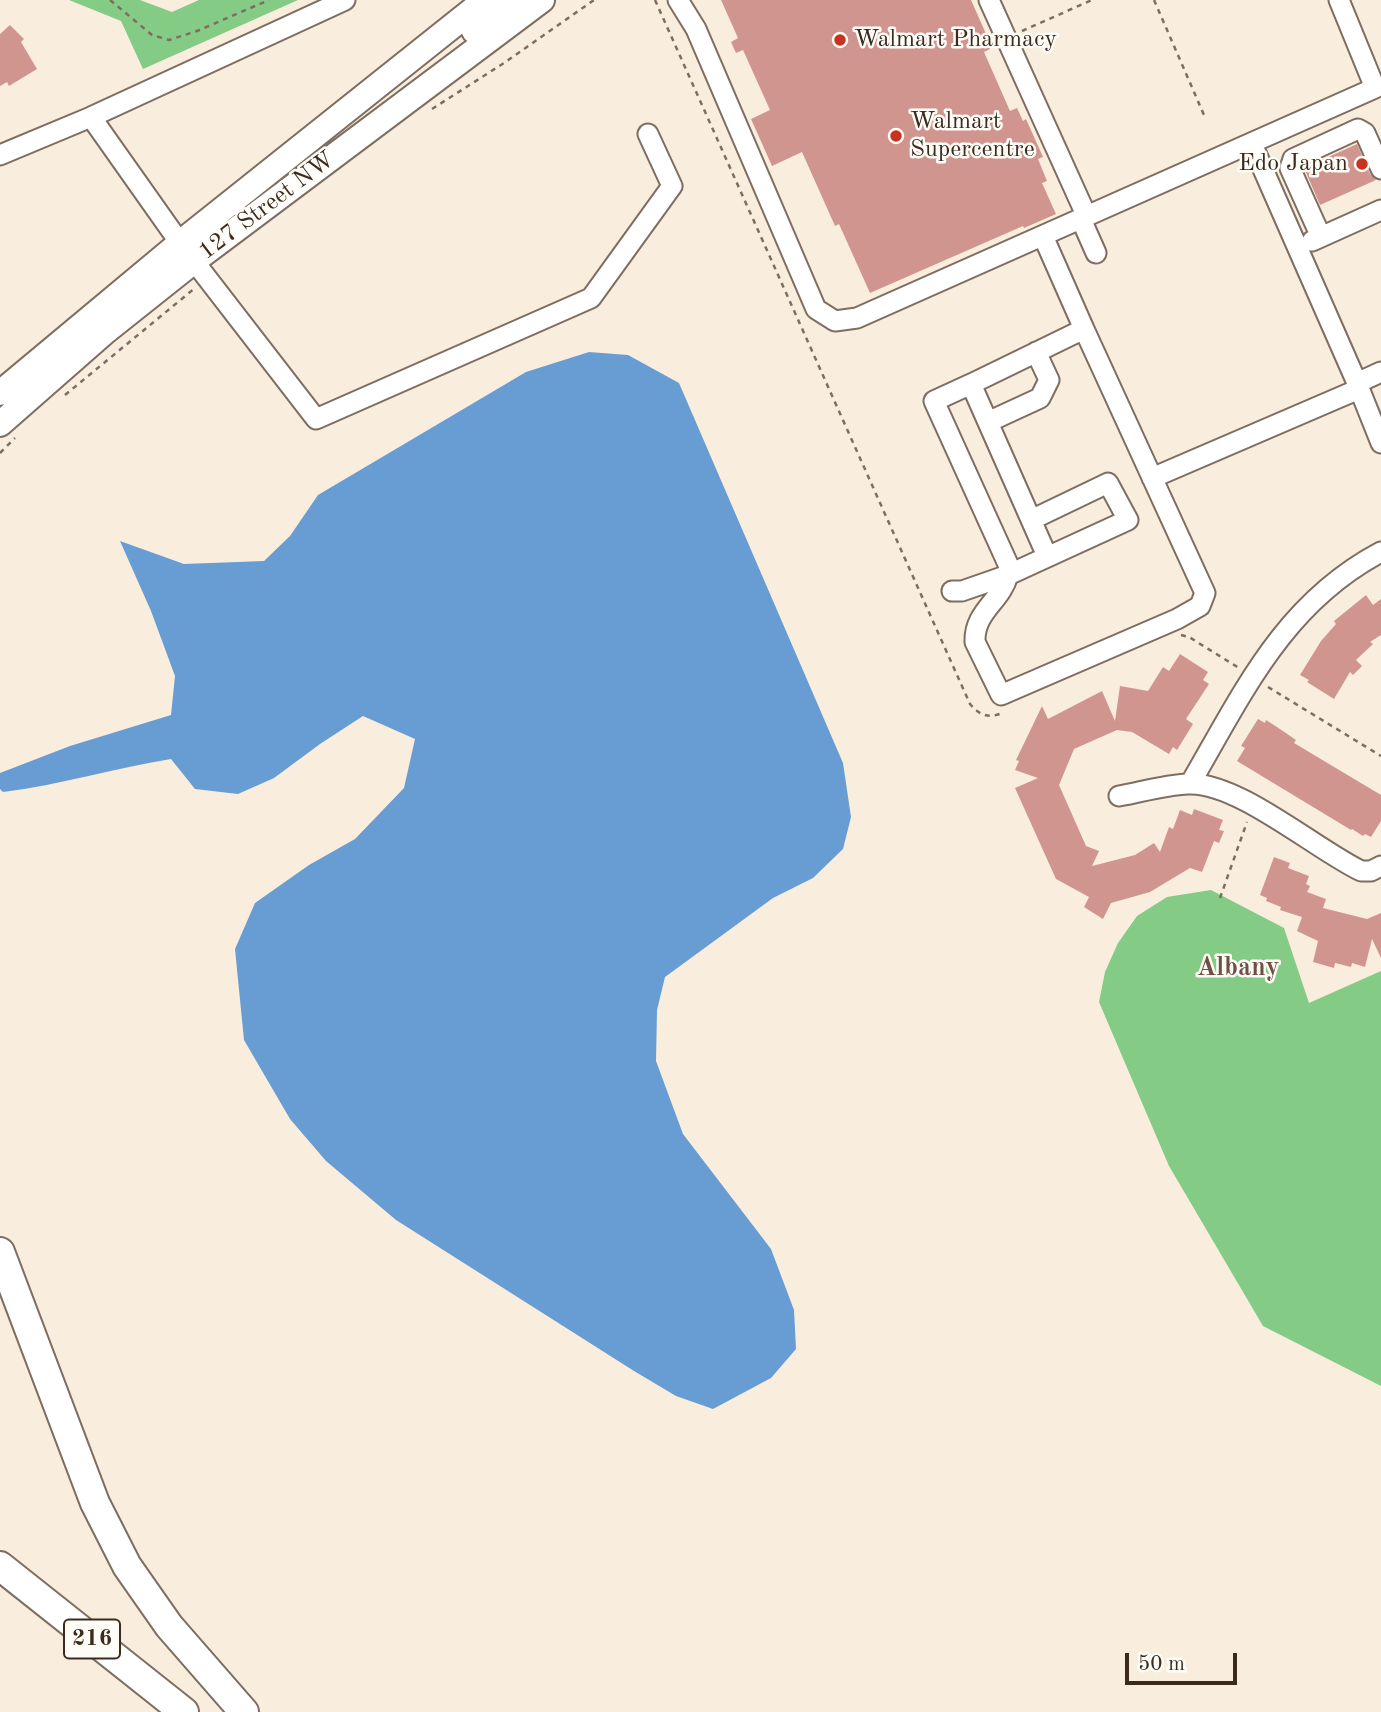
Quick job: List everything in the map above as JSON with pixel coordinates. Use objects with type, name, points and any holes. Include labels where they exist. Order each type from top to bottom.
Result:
[{"type":"highway","points":[[0,1252],[95,1503],[127,1566],[169,1626],[244,1712]]},
{"type":"highway","name":"216","points":[[0,1566],[184,1712]]},
{"type":"main road","name":"127 Street NW","points":[[8,431],[106,331],[194,260],[485,0]]},
{"type":"main road","points":[[335,155],[433,63],[512,0]]},
{"type":"main road","name":"127 Street NW","points":[[0,394],[194,260],[542,0]]},
{"type":"street","points":[[0,155],[91,117],[345,0]]},
{"type":"street","points":[[678,0],[696,29],[817,309],[835,321],[857,318],[1376,88],[1339,0]]},
{"type":"street","points":[[693,0],[696,29]]},
{"type":"street","points":[[989,0],[1084,218],[1096,253]]},
{"type":"street","points":[[91,117],[194,260],[316,419],[592,298],[672,186],[648,134]]},
{"type":"street","points":[[1321,237],[1290,168],[1293,159],[1358,129],[1365,133],[1381,169]]},
{"type":"street","points":[[1252,144],[1381,443]]},
{"type":"street","points":[[1298,247],[1381,210]]},
{"type":"street","points":[[1010,574],[1000,594],[979,618],[975,634],[975,642],[1001,695],[1177,620],[1200,607],[1205,593],[1043,236]]},
{"type":"street","points":[[1010,574],[934,401],[1084,330]]},
{"type":"street","points":[[988,422],[1040,398],[1049,380],[1036,352]]},
{"type":"street","points":[[1152,478],[1358,386],[1381,372]]},
{"type":"street","points":[[971,384],[1047,556]]},
{"type":"street","points":[[952,591],[962,591],[1010,574],[1128,520],[1108,483],[1031,520]]},
{"type":"street","points":[[1189,784],[1246,688],[1287,626],[1336,580],[1381,552]]},
{"type":"street","points":[[1118,796],[1189,784],[1215,788],[1253,806],[1361,871],[1371,871],[1381,866]]},
{"type":"path","points":[[110,0],[152,34],[169,40],[269,0]]},
{"type":"path","points":[[431,110],[594,0]]},
{"type":"path","points":[[1006,38],[1092,0]]},
{"type":"path","points":[[1154,0],[1204,115]]},
{"type":"path","points":[[61,398],[194,260]]},
{"type":"path","points":[[0,453],[8,431]]},
{"type":"path","points":[[1220,898],[1253,806]]},
{"type":"green space","points":[[69,0],[140,0],[172,12],[199,0],[298,0],[143,69],[121,21]]},
{"type":"green space","points":[[1211,890],[1284,928],[1309,1003],[1381,971],[1381,1386],[1263,1326],[1169,1166],[1099,1002],[1105,972],[1118,943],[1137,916],[1167,897]]},
{"type":"water","points":[[589,352],[628,355],[679,383],[843,763],[851,817],[843,849],[813,878],[773,898],[665,977],[657,1010],[656,1061],[683,1134],[771,1249],[794,1310],[796,1349],[771,1378],[713,1409],[676,1396],[634,1371],[396,1220],[326,1161],[290,1119],[244,1040],[235,949],[255,903],[309,865],[355,839],[404,788],[415,739],[363,716],[274,778],[238,794],[195,789],[171,759],[24,789],[3,792],[0,789],[0,773],[70,746],[171,715],[175,676],[151,611],[120,541],[184,564],[264,561],[290,536],[318,495],[526,372]]},
{"type":"building","name":"Walmart Supercentre","points":[[721,0],[971,0],[987,36],[985,37],[990,49],[984,52],[1010,111],[1017,108],[1023,121],[1026,119],[1043,157],[1038,159],[1047,181],[1042,183],[1056,214],[870,293],[839,224],[835,226],[802,152],[772,166],[751,119],[770,110],[743,50],[736,53],[731,42],[738,38]]},
{"type":"building","points":[[10,25],[24,39],[21,42],[37,69],[9,86],[7,82],[0,86],[0,34]]},
{"type":"building","points":[[1357,144],[1370,174],[1376,180],[1320,205],[1304,168]]},
{"type":"building","points":[[1366,595],[1373,605],[1381,599],[1381,635],[1370,642],[1373,644],[1356,660],[1362,666],[1353,675],[1350,672],[1334,699],[1300,675],[1321,641],[1336,624],[1334,621]]},
{"type":"building","points":[[1180,654],[1208,672],[1203,680],[1209,684],[1186,719],[1193,724],[1177,750],[1173,747],[1169,754],[1132,732],[1117,730],[1074,749],[1059,785],[1086,846],[1099,851],[1092,866],[1135,855],[1154,843],[1160,852],[1169,827],[1173,829],[1180,810],[1192,815],[1194,809],[1223,820],[1219,830],[1224,831],[1219,843],[1214,841],[1202,872],[1190,868],[1150,892],[1111,903],[1103,919],[1084,907],[1089,897],[1056,879],[1015,788],[1038,778],[1015,770],[1019,761],[1016,760],[1042,706],[1048,719],[1102,691],[1115,721],[1120,686],[1148,691],[1163,667],[1169,671]]},
{"type":"building","points":[[1258,719],[1265,723],[1266,720],[1296,740],[1294,743],[1381,795],[1381,821],[1371,837],[1351,830],[1237,761],[1245,748],[1241,746]]},
{"type":"building","points":[[1274,857],[1290,863],[1288,868],[1309,876],[1306,884],[1310,886],[1307,892],[1326,899],[1323,908],[1367,919],[1381,913],[1381,958],[1372,939],[1365,967],[1352,963],[1351,967],[1335,963],[1334,968],[1313,962],[1318,941],[1297,931],[1302,917],[1280,910],[1281,907],[1266,901],[1267,898],[1260,895]]},
{"type":"place","name":"Walmart Pharmacy","points":[[840,40]]},
{"type":"place","name":"Walmart Supercentre","points":[[896,136]]},
{"type":"place","name":"Edo Japan","points":[[1362,164]]},
{"type":"district","name":"Albany","points":[[1238,968]]}]
